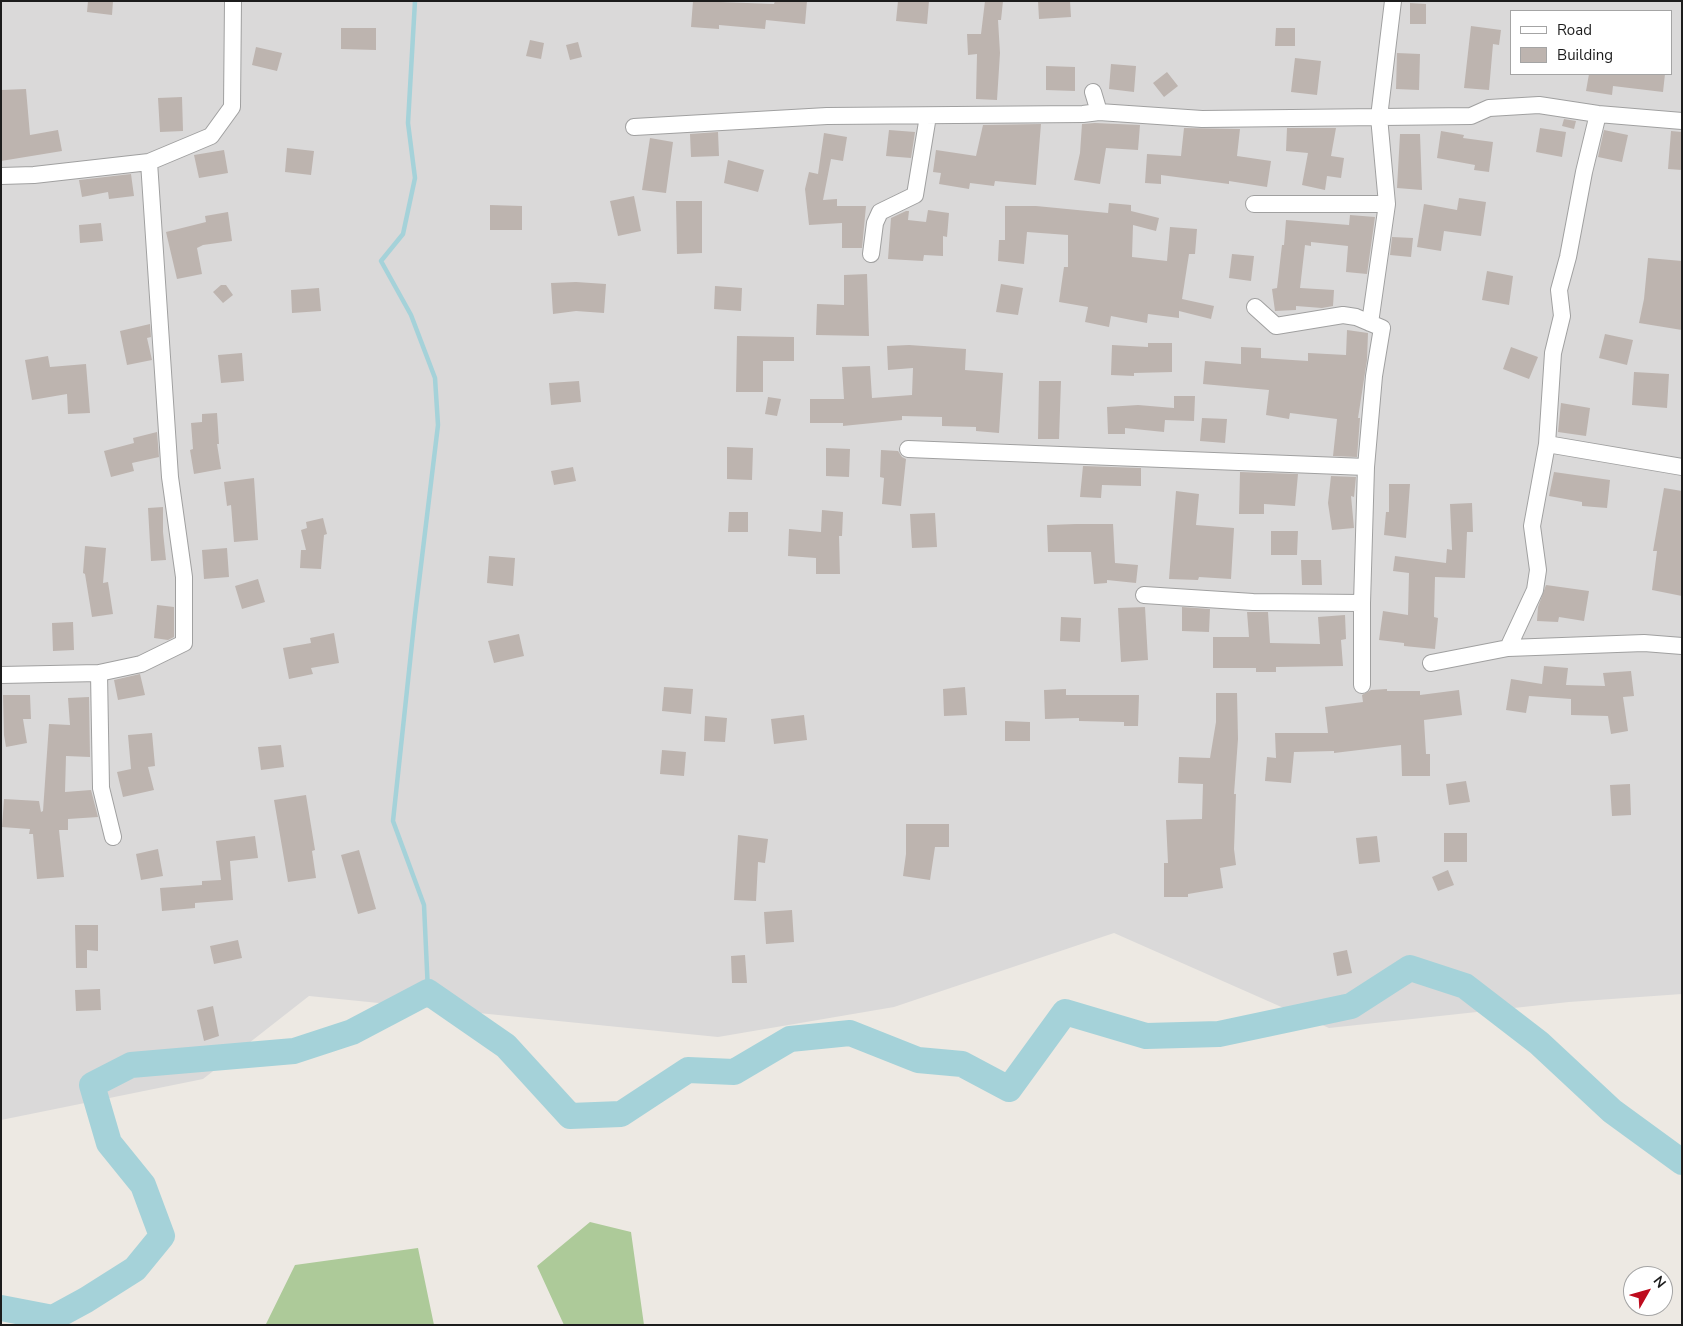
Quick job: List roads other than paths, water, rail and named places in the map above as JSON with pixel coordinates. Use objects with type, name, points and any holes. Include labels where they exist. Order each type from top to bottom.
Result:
[{"type":"street","points":[[1,176],[34,175],[149,162],[211,136],[232,107],[233,1]]},
{"type":"street","points":[[1370,323],[1387,204],[1379,117],[1393,1]]},
{"type":"street","points":[[1093,92],[1099,112]]},
{"type":"street","points":[[634,128],[827,116],[1082,114],[1099,112],[1202,119],[1471,116],[1489,108],[1539,104],[1598,114],[1682,121]]},
{"type":"street","points":[[1508,648],[1535,590],[1538,570],[1532,526],[1547,444],[1553,354],[1562,316],[1559,290],[1598,114]]},
{"type":"street","points":[[872,254],[875,223],[880,212],[915,195],[928,116]]},
{"type":"street","points":[[1,676],[99,673],[141,664],[184,643],[184,577],[170,477],[149,162]]},
{"type":"street","points":[[1254,204],[1387,204]]},
{"type":"street","points":[[1255,308],[1276,326],[1343,315],[1356,317],[1382,328],[1374,376],[1366,467],[1362,603],[1362,685]]},
{"type":"street","points":[[1547,444],[1682,468]]},
{"type":"street","points":[[908,449],[1366,467]]},
{"type":"street","points":[[1144,595],[1253,602],[1362,603]]},
{"type":"street","points":[[1431,663],[1508,648],[1644,643],[1682,646]]},
{"type":"street","points":[[99,673],[101,788],[113,837]]},
{"type":"waterway","points":[[415,1],[408,123],[415,178],[403,234],[381,261],[411,315],[435,378],[438,425],[393,821],[424,905],[428,992]]},
{"type":"waterway","points":[[1,1308],[53,1318],[135,1269],[162,1236],[143,1185],[109,1143],[92,1085],[131,1065],[294,1051],[352,1032],[428,992],[506,1046],[570,1116],[621,1114],[688,1070],[734,1072],[790,1039],[850,1033],[918,1060],[962,1064],[1009,1089],[1065,1012],[1146,1036],[1219,1034],[1351,1006],[1410,968],[1465,986],[1539,1043],[1612,1111],[1682,1162]]}]
